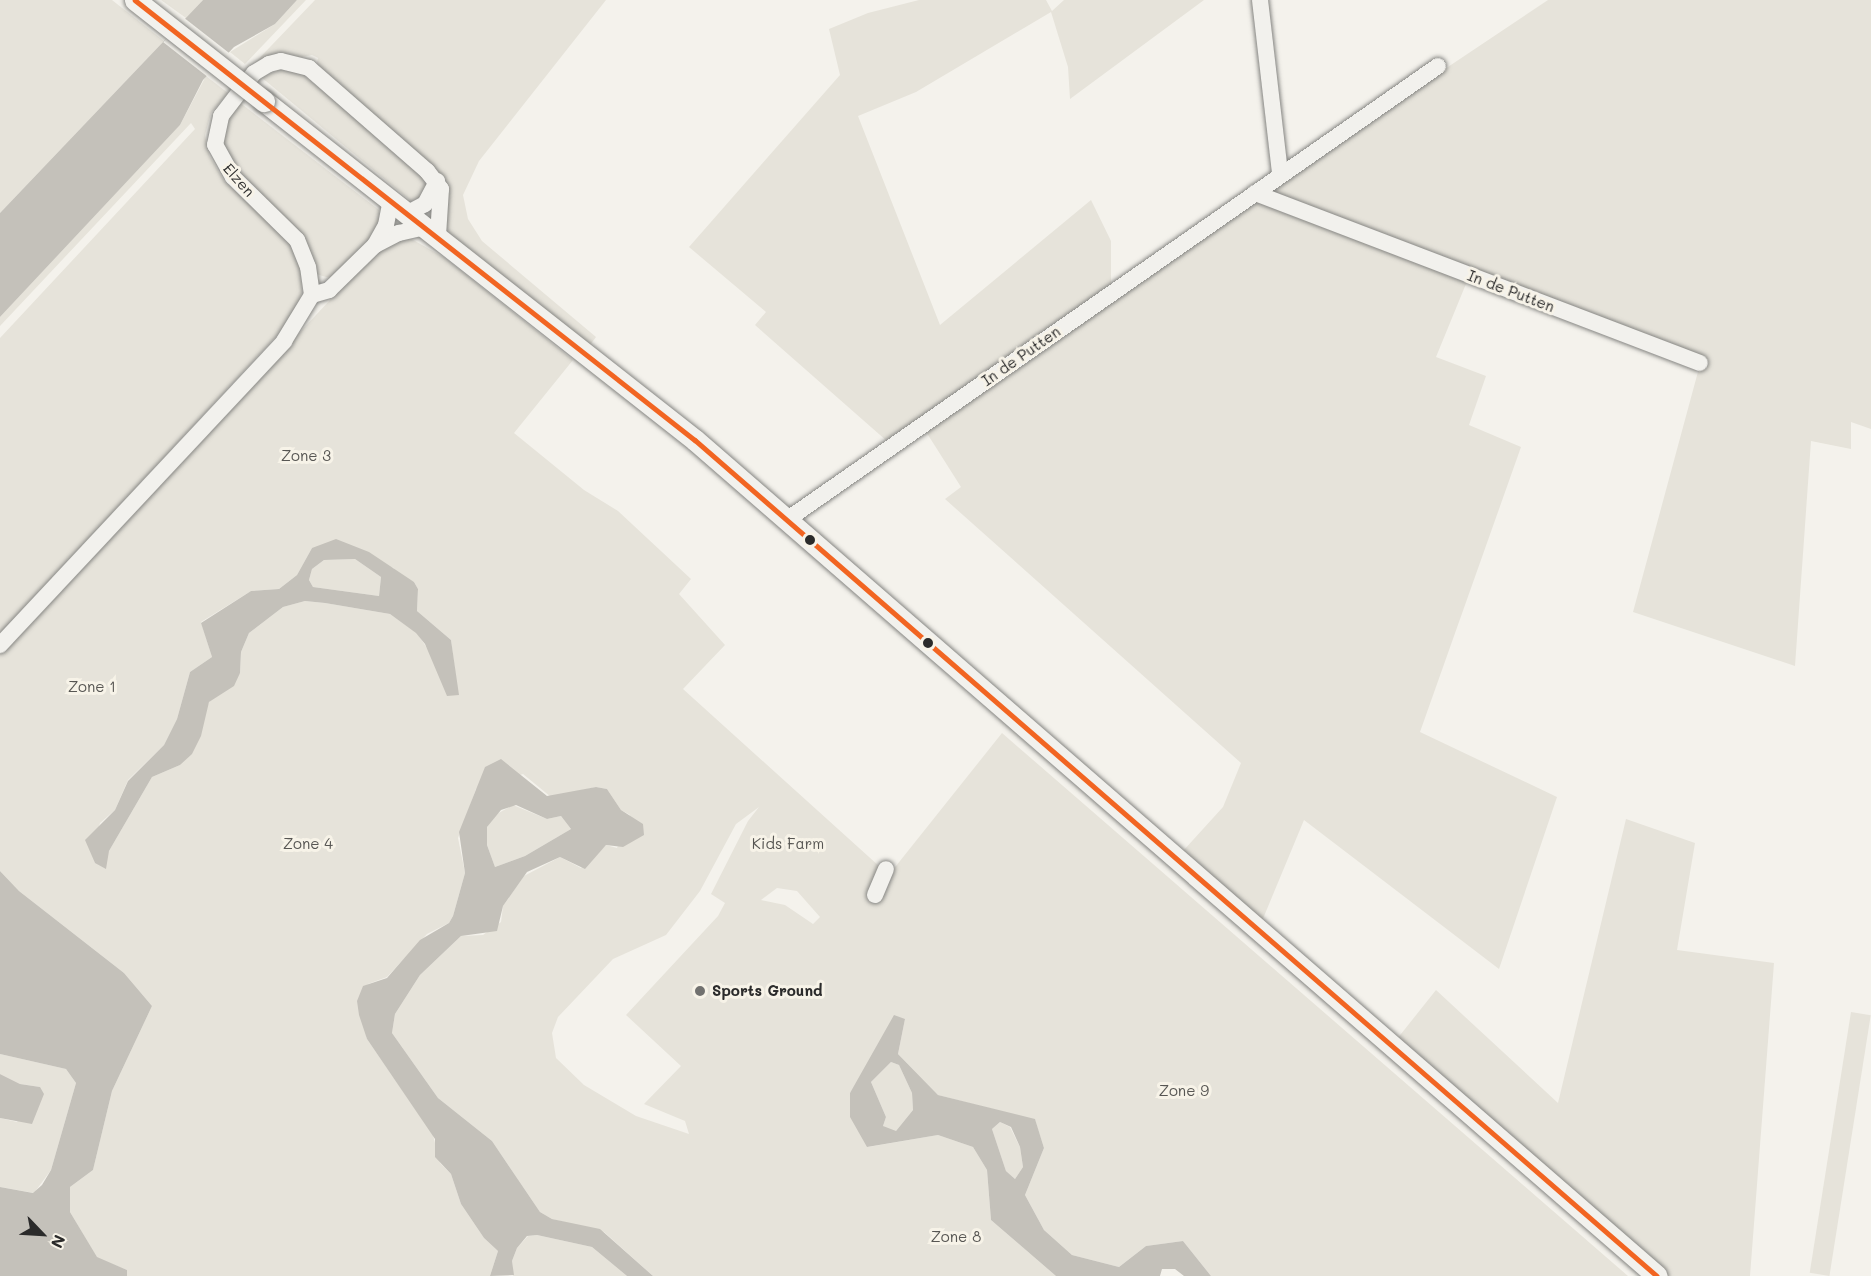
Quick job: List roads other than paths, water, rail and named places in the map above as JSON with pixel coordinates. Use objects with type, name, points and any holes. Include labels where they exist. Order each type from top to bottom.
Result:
[{"type":"main road","points":[[135,0],[607,368],[788,519],[1658,1276]]},
{"type":"street","points":[[1260,0],[1280,174]]},
{"type":"street","name":"Elzen","points":[[312,295],[308,267],[297,240],[233,177],[215,145],[220,116],[254,73],[281,61],[309,68],[436,181]]},
{"type":"street","name":"In de Putten","points":[[788,519],[1438,66]]},
{"type":"street","points":[[375,245],[399,233],[431,232],[442,202],[436,181]]},
{"type":"street","points":[[408,213],[425,204],[436,181]]},
{"type":"street","name":"In de Putten","points":[[1254,193],[1700,363]]},
{"type":"street","points":[[0,645],[279,347],[305,311],[312,295],[329,290],[375,245],[386,225],[391,200]]},
{"type":"street","points":[[875,895],[886,869]]},
{"type":"place","name":"Sports Ground","points":[[700,991]]},
{"type":"park label","name":"Zone 3","points":[[306,456]]},
{"type":"park label","name":"Zone 1","points":[[92,687]]},
{"type":"park label","name":"Zone 4","points":[[308,844]]},
{"type":"park label","name":"Kids Farm","points":[[788,844]]},
{"type":"park label","name":"Zone 9","points":[[1184,1091]]},
{"type":"park label","name":"Zone 8","points":[[956,1237]]}]
